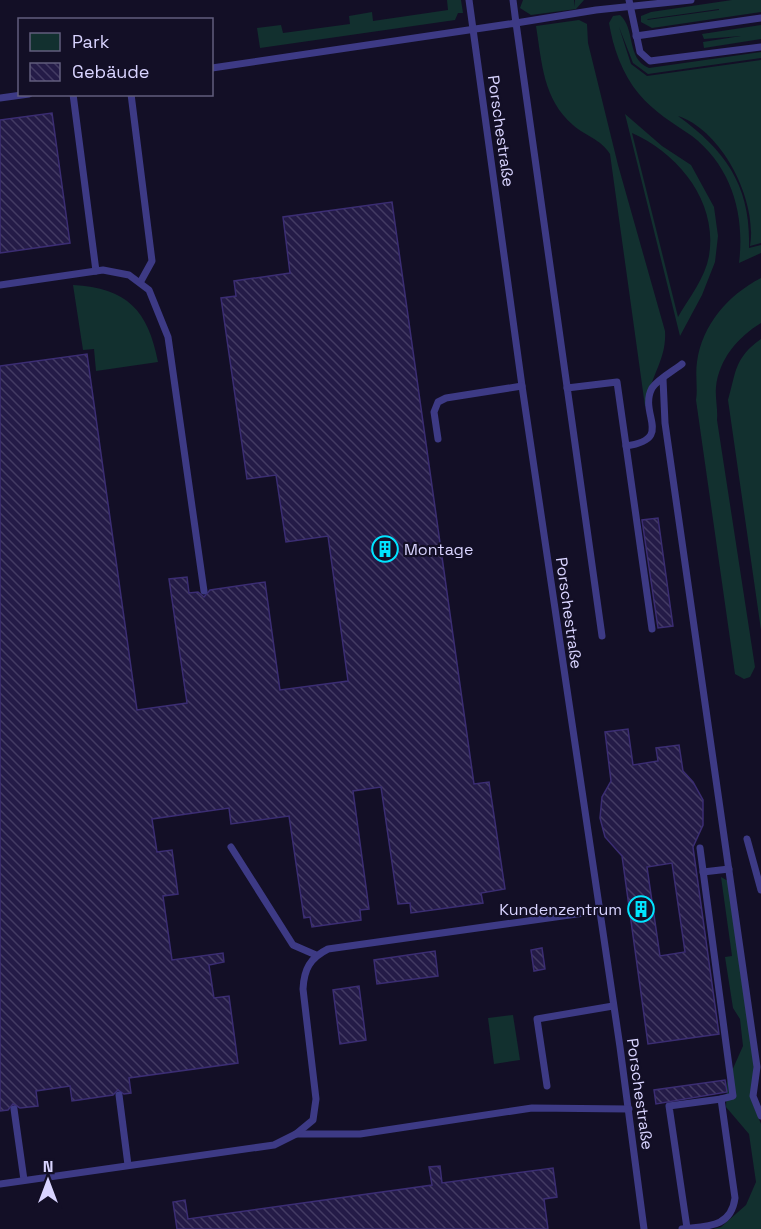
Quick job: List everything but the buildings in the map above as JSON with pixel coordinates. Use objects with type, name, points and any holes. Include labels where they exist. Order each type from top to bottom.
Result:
[{"type":"lane","name":"Porschestraße","points":[[469,0],[522,386],[629,1109],[644,1229]]},
{"type":"lane","points":[[513,0],[602,636]]},
{"type":"lane","points":[[213,68],[516,23],[629,3],[644,7],[692,0]]},
{"type":"lane","points":[[629,3],[636,36],[644,58],[657,62],[761,47]]},
{"type":"lane","points":[[636,36],[761,18]]},
{"type":"lane","points":[[0,98],[18,95]]},
{"type":"lane","points":[[73,96],[96,271]]},
{"type":"lane","points":[[131,96],[152,261],[141,281]]},
{"type":"lane","points":[[0,285],[96,271],[112,271],[141,281],[158,305],[168,337],[204,591]]},
{"type":"lane","points":[[626,446],[642,444],[649,439],[652,432],[649,397],[653,386],[682,364]]},
{"type":"lane","points":[[663,379],[665,423],[757,1067],[753,1096],[761,1116]]},
{"type":"lane","points":[[567,388],[617,382],[652,628]]},
{"type":"lane","points":[[438,439],[434,412],[438,402],[446,398],[522,386]]},
{"type":"lane","points":[[747,839],[761,890]]},
{"type":"lane","points":[[231,847],[293,945],[316,955]]},
{"type":"lane","points":[[687,1228],[669,1106],[733,1096],[700,848]]},
{"type":"lane","points":[[703,873],[729,869]]},
{"type":"lane","points":[[0,1184],[274,1145],[296,1134],[313,1120],[316,1099],[303,989],[304,976],[316,955],[328,949],[598,911]]},
{"type":"lane","points":[[547,1086],[537,1019],[613,1006]]},
{"type":"lane","points":[[118,1095],[128,1165]]},
{"type":"lane","points":[[682,1229],[713,1225],[726,1219],[733,1211],[735,1198],[721,1099]]},
{"type":"lane","points":[[296,1134],[360,1134],[532,1108],[629,1109]]},
{"type":"lane","points":[[14,1109],[24,1180]]},
{"type":"green space","points":[[447,0],[461,0],[463,13],[458,13],[455,20],[260,48],[257,28],[281,25],[283,33],[350,24],[349,16],[372,12],[373,21],[448,10]]},
{"type":"green space","points":[[523,0],[574,0],[575,7],[575,0],[584,0],[576,9],[531,15],[520,8]]},
{"type":"green space","points":[[732,0],[761,0],[761,12],[652,28],[641,22],[641,16],[651,12]],"holes":[[[719,9],[719,10],[647,20]]]},
{"type":"green space","points":[[620,15],[628,28],[637,58],[649,68],[761,52],[761,58],[648,74],[633,63],[619,27],[631,64],[647,76],[761,60],[761,243],[750,246],[751,228],[748,209],[734,169],[709,136],[694,124],[678,116],[710,143],[732,172],[746,206],[749,248],[761,245],[761,253],[739,263],[740,227],[737,210],[733,193],[717,162],[692,136],[651,106],[628,78],[616,51],[609,23],[613,16]]},
{"type":"green space","points":[[579,20],[587,24],[588,43],[618,165],[665,331],[663,351],[648,396],[647,406],[645,406],[610,154],[598,141],[578,129],[563,115],[555,104],[542,67],[536,26]]},
{"type":"green space","points":[[761,25],[761,39],[704,48],[703,42],[741,36],[704,39],[702,34]]},
{"type":"green space","points":[[625,114],[662,146],[691,165],[714,207],[718,236],[715,262],[702,295],[680,336]],"holes":[[[632,133],[665,153],[691,182],[701,199],[707,217],[710,236],[707,264],[678,317]]]},
{"type":"green space","points":[[761,278],[761,323],[737,342],[725,358],[716,391],[717,420],[755,667],[750,677],[744,679],[735,674],[696,400],[696,367],[704,336],[719,312],[738,293]]},
{"type":"green space","points":[[73,285],[108,291],[132,305],[148,328],[158,362],[96,371],[94,349],[83,350]]},
{"type":"green space","points":[[761,339],[761,630],[728,400],[737,366],[752,346]]},
{"type":"green space","points":[[721,877],[728,881],[754,1062],[752,1102],[761,1124],[761,1229],[713,1229],[721,1227],[746,1205],[756,1182],[749,1134],[726,1107],[727,1082],[743,1046],[740,1019],[733,1008],[725,957],[732,956]]},
{"type":"green space","points":[[513,1015],[520,1060],[494,1064],[488,1018]]},
{"type":"place","name":"Montage","points":[[385,549]]},
{"type":"place","name":"Kundenzentrum","points":[[641,909]]}]
